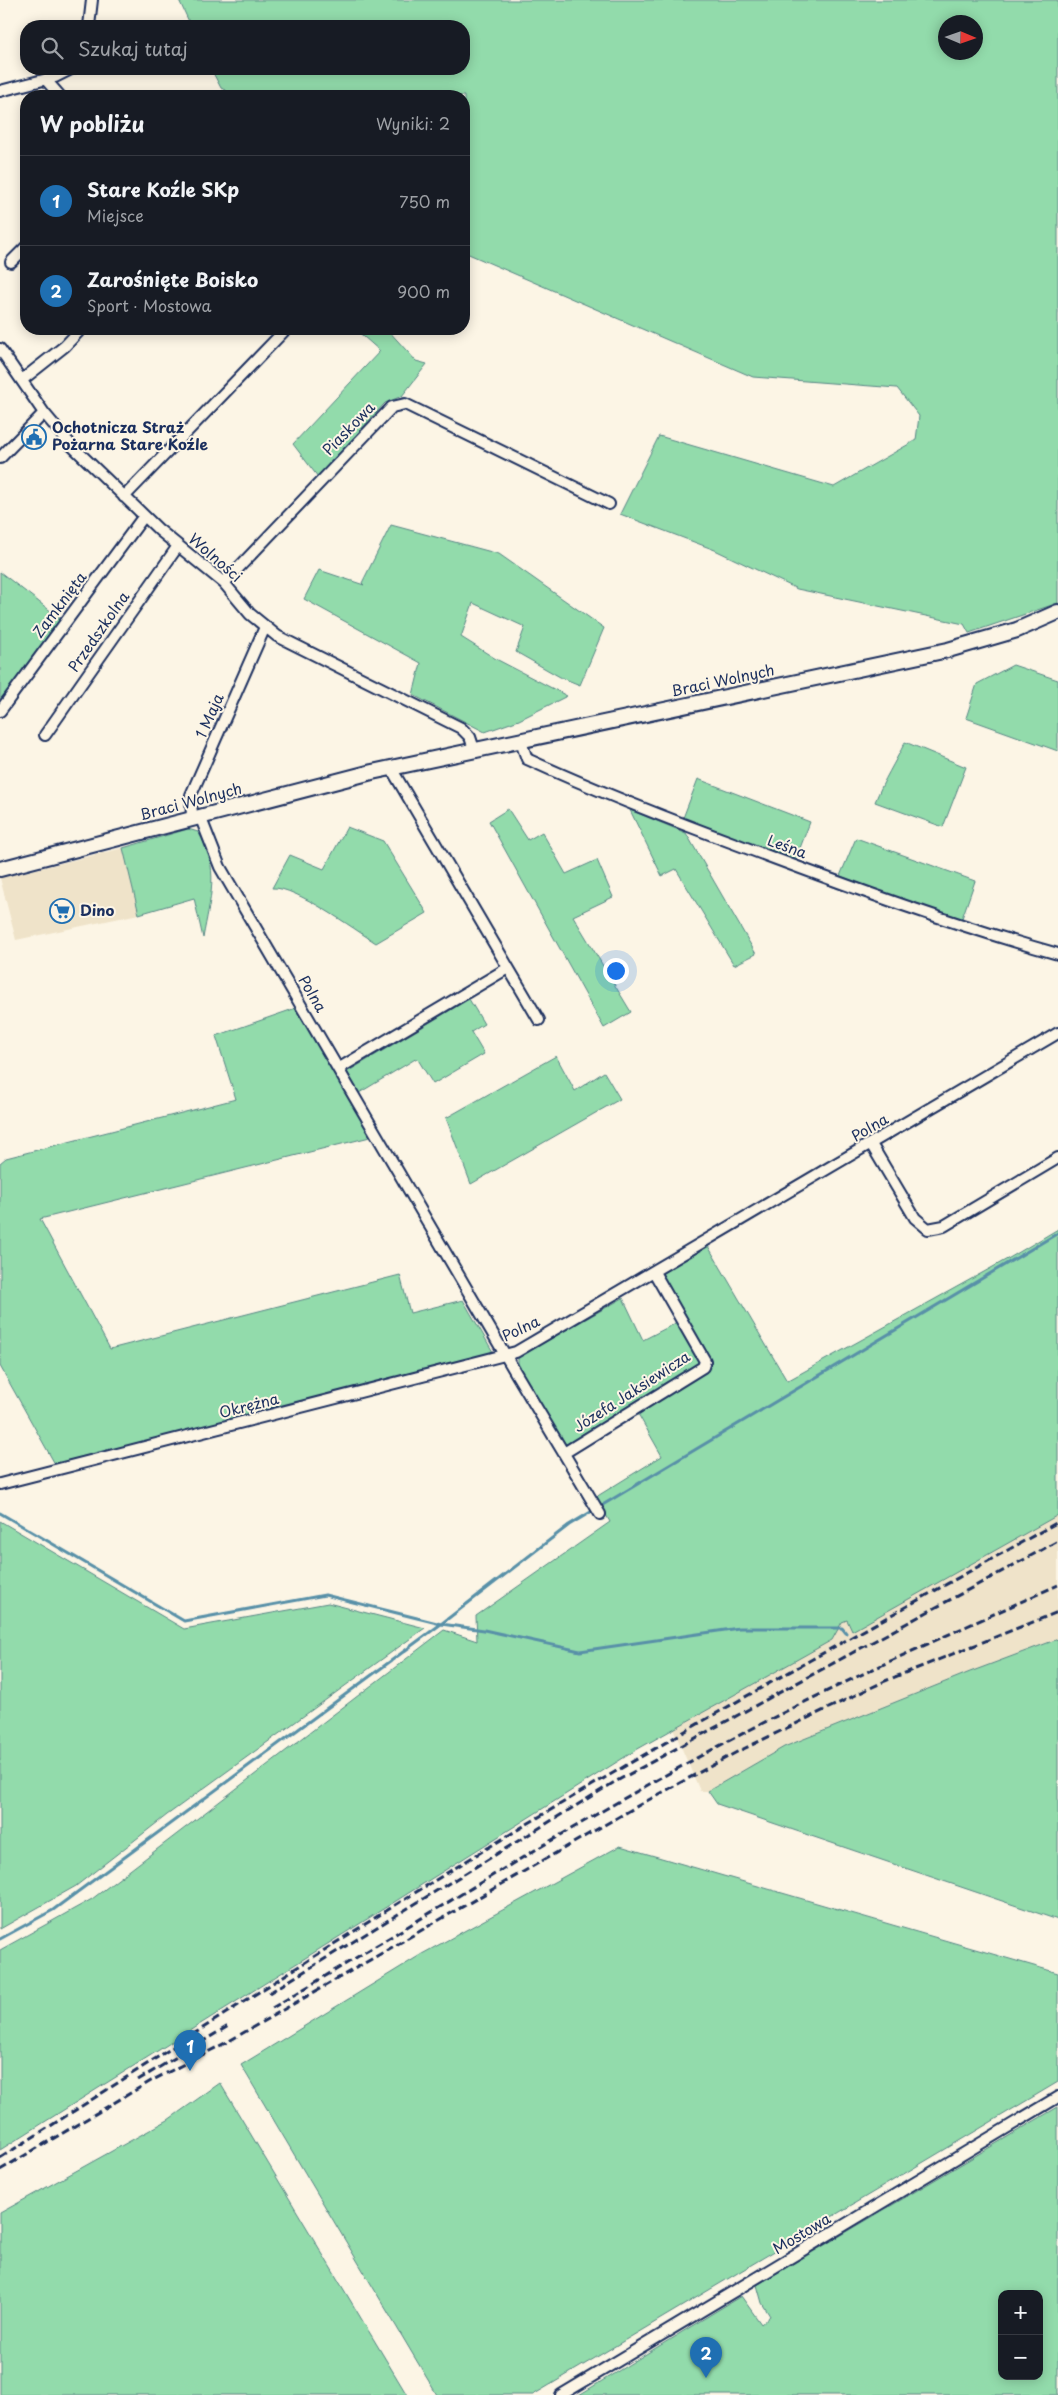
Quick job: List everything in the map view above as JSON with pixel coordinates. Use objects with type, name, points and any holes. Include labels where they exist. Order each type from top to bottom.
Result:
[{"type":"main road","name":"Braci Wolnych","points":[[0,869],[391,768],[475,752],[948,650],[1017,630],[1058,612]]},
{"type":"street","points":[[90,20],[92,0]]},
{"type":"street","points":[[0,91],[63,75]]},
{"type":"street","points":[[46,80],[55,90]]},
{"type":"street","points":[[11,262],[20,253]]},
{"type":"street","points":[[22,380],[65,346],[75,335]]},
{"type":"street","points":[[124,496],[280,335]]},
{"type":"street","name":"Wolności","points":[[0,349],[44,413],[70,444],[144,516],[224,583],[250,614],[265,627],[277,636],[461,728],[470,737],[475,752]]},
{"type":"street","name":"Piaskowa","points":[[224,583],[392,406],[397,404],[405,404],[609,504]]},
{"type":"street","points":[[0,458],[44,413]]},
{"type":"street","name":"Zamknięta","points":[[0,711],[144,516]]},
{"type":"street","name":"Przedszkolna","points":[[45,735],[178,546]]},
{"type":"street","name":"1 Maja","points":[[196,817],[191,794],[265,627]]},
{"type":"street","name":"Leśna","points":[[521,742],[527,759],[634,806],[884,898],[1058,954]]},
{"type":"street","points":[[391,768],[539,1020]]},
{"type":"street","name":"Polna","points":[[196,817],[220,867],[505,1355],[525,1347],[1058,1034]]},
{"type":"street","points":[[338,1069],[508,968]]},
{"type":"street","points":[[871,1144],[915,1218],[928,1228],[944,1226],[1058,1158]]},
{"type":"street","name":"Józefa Jaksiewicza","points":[[564,1453],[703,1367],[705,1361],[654,1272]]},
{"type":"street","points":[[505,1355],[598,1509]]},
{"type":"street","name":"Okrężna","points":[[0,1484],[505,1355]]},
{"type":"street","name":"Mostowa","points":[[560,2395],[1058,2097]]},
{"type":"shaded area","points":[[123,848],[139,914],[16,940],[0,878]]},
{"type":"shaded area","points":[[1058,1497],[1058,1639],[970,1672],[784,1747],[708,1791],[700,1791],[670,1721]]},
{"type":"green space","points":[[179,0],[1058,0],[1058,603],[969,633],[964,624],[797,589],[715,550],[620,514],[659,436],[834,487],[916,440],[919,416],[897,388],[753,377],[470,255],[470,90],[225,90],[221,88],[214,75],[470,75],[470,20],[188,20]]},
{"type":"green space","points":[[362,335],[392,335],[416,361],[427,364],[402,396],[385,403],[318,477],[293,444],[380,351]]},
{"type":"green space","points":[[391,525],[499,554],[604,628],[580,685],[560,677],[516,652],[525,627],[473,603],[461,637],[496,659],[567,696],[519,720],[485,732],[413,695],[421,663],[304,599],[319,570],[364,585],[362,583]]},
{"type":"green space","points":[[0,572],[61,619],[0,703]]},
{"type":"green space","points":[[1013,665],[1058,680],[1058,751],[966,718],[977,684]]},
{"type":"green space","points":[[905,742],[966,767],[943,827],[875,802]]},
{"type":"green space","points":[[698,779],[810,822],[795,861],[683,818]]},
{"type":"green space","points":[[508,809],[528,840],[542,832],[566,874],[597,860],[613,897],[573,916],[631,1012],[604,1028],[489,821]]},
{"type":"green space","points":[[630,810],[686,833],[756,954],[734,965],[676,869],[662,876]]},
{"type":"green space","points":[[347,827],[383,841],[427,913],[376,943],[309,901],[282,889],[272,888],[290,855],[324,869]]},
{"type":"green space","points":[[188,829],[198,832],[205,845],[212,871],[211,897],[203,938],[194,898],[139,914],[123,848]]},
{"type":"green space","points":[[856,838],[975,881],[961,921],[840,876]]},
{"type":"green space","points":[[469,999],[484,1024],[471,1032],[484,1054],[433,1084],[417,1058],[359,1093],[347,1072]]},
{"type":"green space","points":[[299,1007],[374,1136],[40,1219],[110,1349],[400,1275],[410,1313],[463,1300],[493,1352],[55,1464],[0,1366],[0,1163],[6,1158],[236,1099],[216,1036]]},
{"type":"green space","points":[[556,1056],[575,1091],[604,1072],[620,1099],[471,1184],[446,1118]]},
{"type":"green space","points":[[1058,1229],[1058,1515],[852,1631],[847,1620],[842,1622],[832,1640],[636,1750],[0,2150],[0,1950],[92,1899],[444,1630],[477,1641],[476,1616],[610,1522],[596,1497],[662,1456],[637,1412],[707,1369],[658,1272],[708,1246],[787,1381]]},
{"type":"green space","points":[[623,1298],[643,1340],[674,1324],[677,1320],[699,1363],[565,1445],[518,1365],[518,1357]]},
{"type":"green space","points":[[0,1521],[184,1629],[328,1603],[425,1628],[167,1815],[76,1886],[0,1929]]},
{"type":"green space","points":[[1058,1639],[1058,1920],[717,1804],[708,1791],[784,1747],[970,1672]]},
{"type":"green space","points":[[620,1846],[1058,1973],[1058,2082],[533,2395],[437,2395],[241,2065],[422,1954]]},
{"type":"green space","points":[[220,2083],[407,2395],[0,2395],[0,2213],[168,2120]]},
{"type":"green space","points":[[1058,2107],[1058,2395],[579,2395],[741,2296],[761,2324],[770,2316],[762,2303],[757,2285]]},
{"type":"waterway","points":[[0,1939],[53,1910],[441,1624],[569,1525],[1058,1233]]},
{"type":"waterway","points":[[0,1513],[184,1621],[325,1595],[441,1624],[484,1630],[580,1651],[739,1628],[842,1628],[846,1633]]},
{"type":"railway","points":[[0,2158],[320,1953],[514,1832],[716,1713],[1058,1522]]},
{"type":"railway","points":[[269,1993],[613,1783],[1058,1541]]},
{"type":"railway","points":[[272,2008],[576,1826],[699,1757],[834,1688],[1058,1585]]},
{"type":"railway","points":[[0,2170],[151,2081],[229,2041],[641,1804],[737,1752],[885,1681],[1058,1612]]},
{"type":"railway","points":[[138,2080],[230,2025]]},
{"type":"place","name":"Ochotnicza Straż Pożarna Stare Koźle","points":[[34,437]]},
{"type":"place","name":"Dino","points":[[62,911]]},
{"type":"place","name":"Stare Koźle SKp","points":[[190,2071]]},
{"type":"place","name":"Zarośnięte Boisko","points":[[706,2378]]}]
